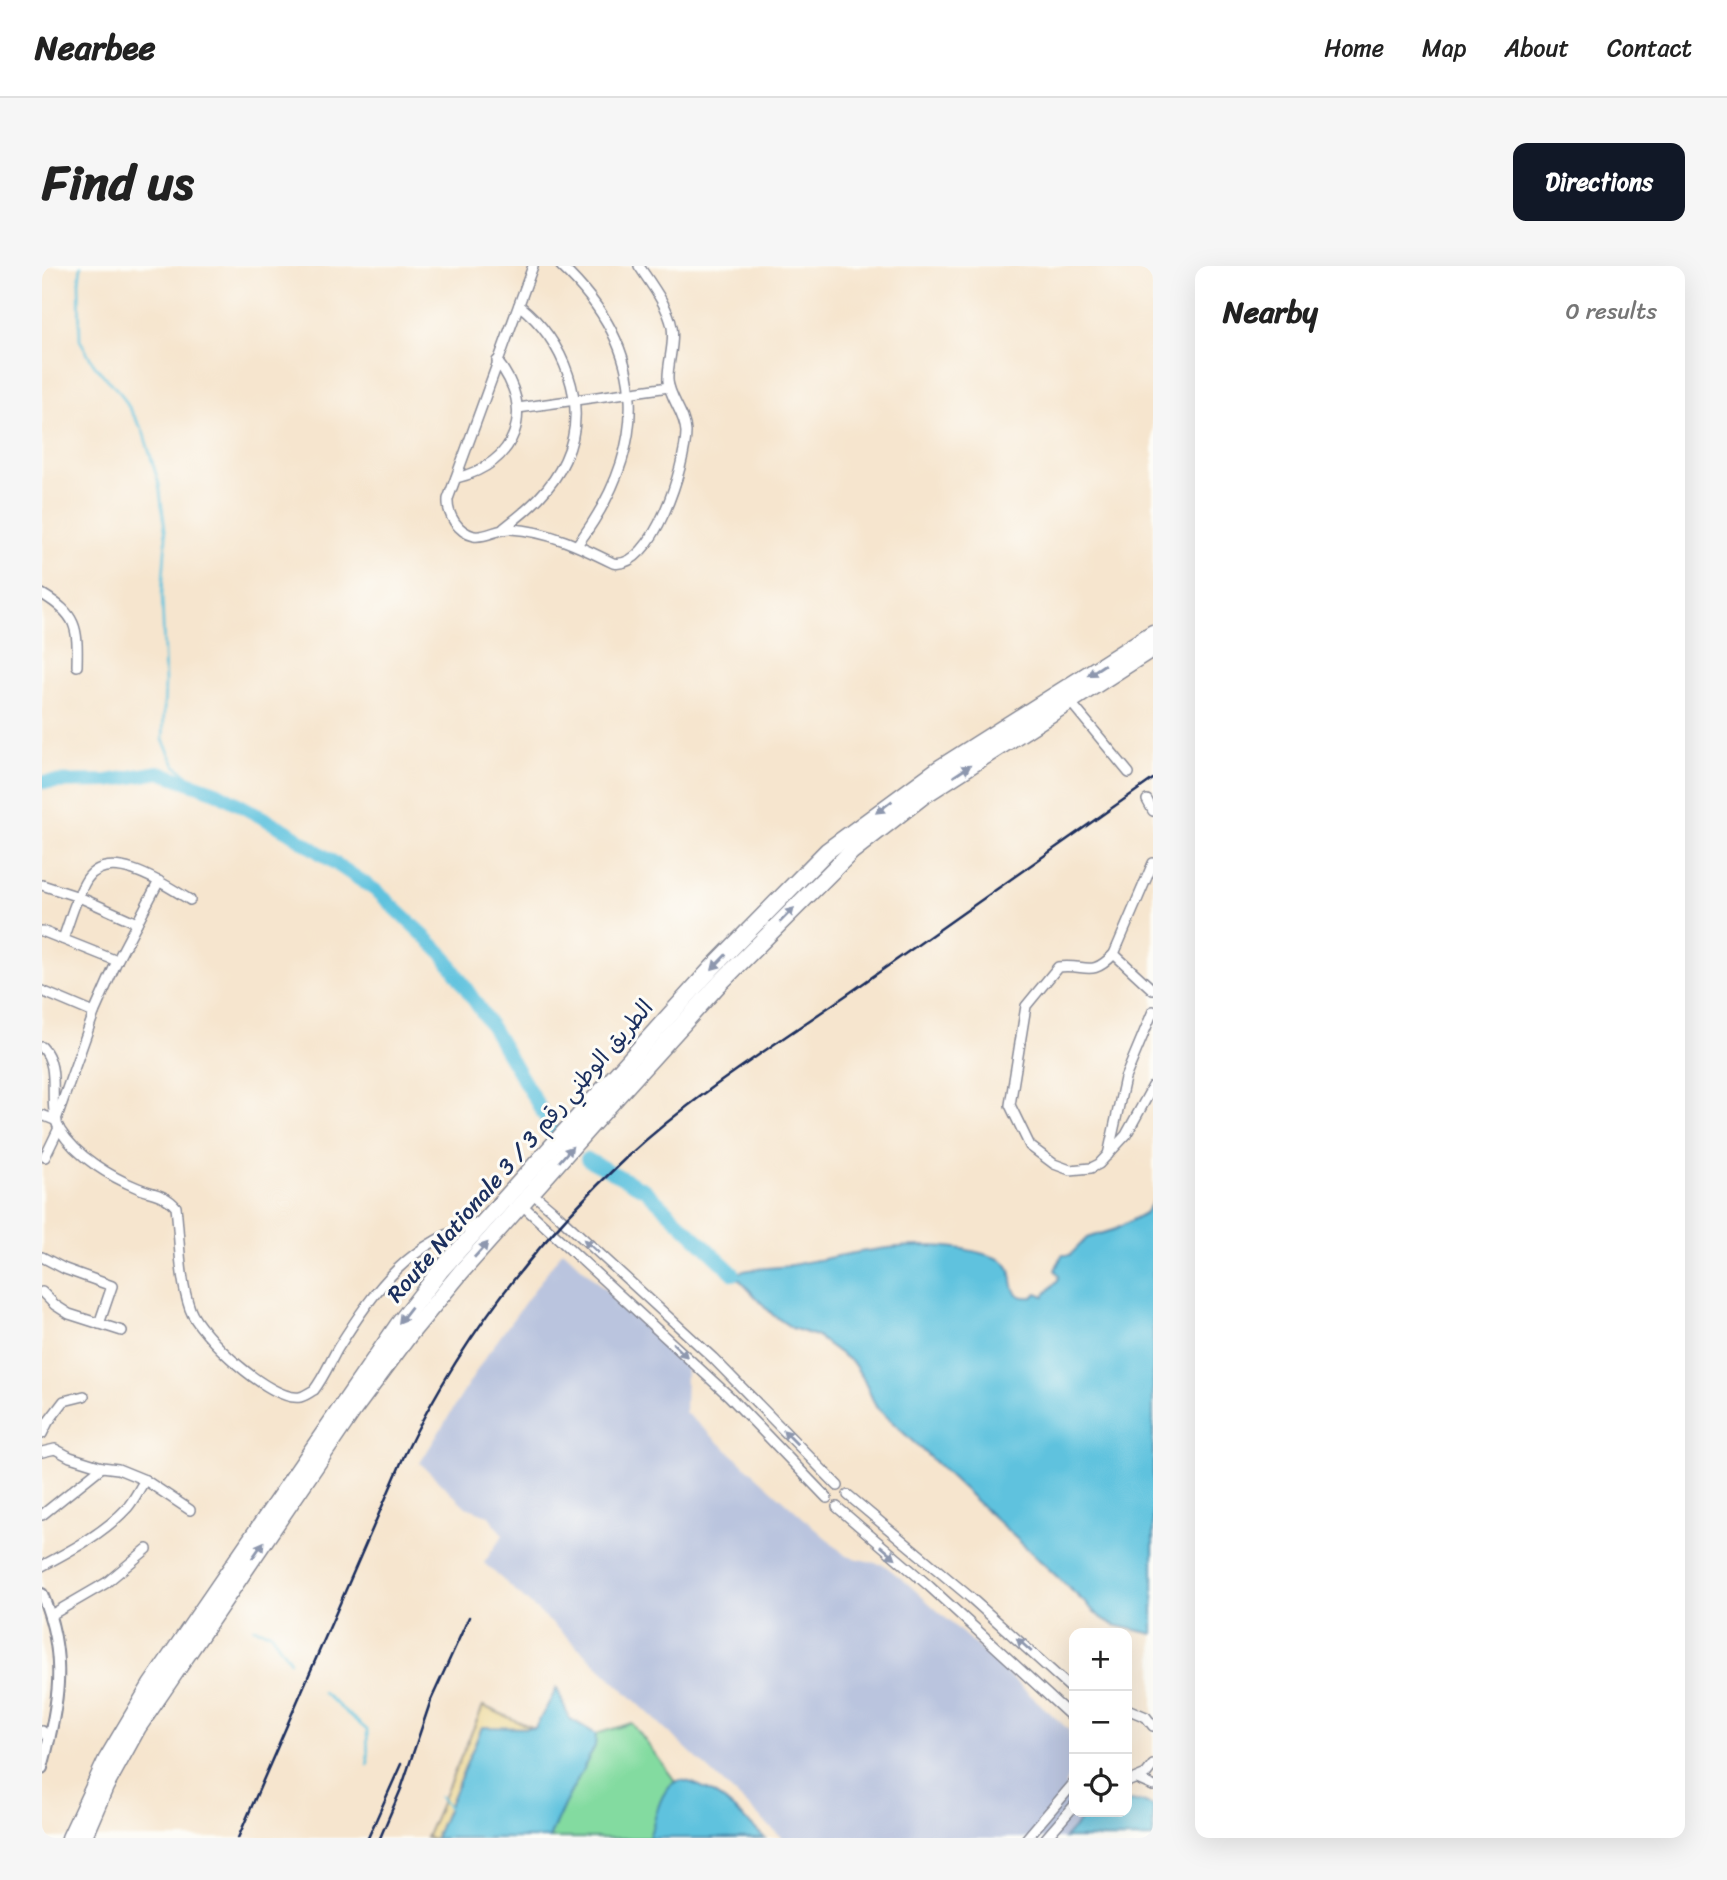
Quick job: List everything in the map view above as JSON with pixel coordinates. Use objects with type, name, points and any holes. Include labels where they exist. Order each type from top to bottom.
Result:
[{"type":"highway","name":"Route Nationale 3 / الطريق الوطني رقم 3","points":[[70,1838],[89,1794],[127,1722],[289,1491],[461,1272],[719,984],[851,852],[923,796],[1067,697],[1153,633]]},
{"type":"highway","name":"Route Nationale 3 / الطريق الوطني رقم 3","points":[[83,1838],[105,1787],[138,1727],[398,1325],[440,1271],[513,1189],[712,968],[827,851],[930,775],[1153,648]]},
{"type":"street","points":[[533,266],[456,478],[448,504],[449,514],[455,523],[470,534],[477,536],[502,529],[561,538],[613,563],[621,564],[636,557],[654,532],[673,491],[685,444],[684,423],[669,387],[672,328],[660,299],[639,266]]},
{"type":"street","points":[[561,266],[598,307],[613,333],[624,361],[630,391],[630,424],[624,457],[613,489],[603,509],[577,545]]},
{"type":"street","points":[[502,529],[532,506],[557,476],[572,439],[574,419],[569,375],[560,353],[542,326],[519,305]]},
{"type":"street","points":[[456,478],[476,473],[493,463],[507,447],[516,429],[518,408],[512,383],[497,361]]},
{"type":"street","points":[[518,408],[669,387]]},
{"type":"street","points":[[42,594],[66,610],[78,634],[77,666]]},
{"type":"street","points":[[1067,697],[1129,774]]},
{"type":"street","points":[[1147,800],[1153,811]]},
{"type":"street","points":[[1153,863],[1114,954],[1095,969],[1058,967],[1026,1006],[1010,1105],[1030,1146],[1054,1164],[1070,1170],[1081,1170],[1099,1164],[1108,1157],[1126,1135],[1153,1086]]},
{"type":"street","points":[[63,939],[79,897],[88,878],[96,869],[104,867],[137,870],[190,900]]},
{"type":"street","points":[[45,1157],[94,1013],[117,961],[159,881]]},
{"type":"street","points":[[42,886],[79,897],[137,923]]},
{"type":"street","points":[[42,931],[117,961]]},
{"type":"street","points":[[1114,954],[1153,990]]},
{"type":"street","points":[[42,991],[94,1013]]},
{"type":"street","points":[[1108,1157],[1125,1079],[1153,1011]]},
{"type":"street","points":[[42,1047],[50,1057],[57,1123]]},
{"type":"street","points":[[42,1115],[57,1123],[82,1155],[113,1176],[169,1198],[176,1207],[190,1309],[200,1328],[253,1377],[291,1397],[299,1398],[314,1390],[371,1298],[398,1268],[440,1236],[485,1221]]},
{"type":"street","points":[[513,1189],[532,1193],[616,1269],[739,1386],[838,1486]]},
{"type":"street","points":[[513,1189],[521,1206],[729,1396],[827,1498]]},
{"type":"street","points":[[42,1257],[65,1269],[112,1286],[99,1324]]},
{"type":"street","points":[[606,1282],[616,1269]]},
{"type":"street","points":[[42,1292],[69,1314],[122,1331]]},
{"type":"street","points":[[660,1331],[671,1320]]},
{"type":"street","points":[[729,1396],[739,1386]]},
{"type":"street","points":[[42,1434],[64,1401],[83,1396]]},
{"type":"street","points":[[42,1452],[55,1450],[102,1467],[118,1469],[145,1480],[190,1510]]},
{"type":"street","points":[[42,1516],[102,1467]]},
{"type":"street","points":[[42,1566],[97,1534],[113,1521],[129,1506],[145,1480]]},
{"type":"street","points":[[848,1495],[971,1598],[1069,1686]]},
{"type":"street","points":[[837,1507],[929,1586],[1069,1714]]},
{"type":"street","points":[[51,1615],[106,1583],[147,1549]]},
{"type":"street","points":[[42,1594],[51,1615],[60,1657],[59,1691],[46,1735],[42,1768]]},
{"type":"street","points":[[1132,1711],[1146,1717],[1153,1726]]},
{"type":"street","points":[[1132,1780],[1153,1765]]},
{"type":"street","points":[[1132,1780],[1153,1786]]},
{"type":"street","points":[[1027,1838],[1069,1789]]},
{"type":"street","points":[[1046,1838],[1069,1813]]},
{"type":"shaded area","points":[[563,1250],[686,1366],[685,1412],[846,1556],[884,1565],[907,1583],[1069,1730],[1069,1776],[1066,1785],[1069,1788],[1069,1817],[1083,1817],[1064,1838],[782,1838],[484,1563],[503,1535],[488,1515],[466,1507],[420,1463],[484,1359]]},
{"type":"green space","points":[[632,1723],[675,1781],[667,1789],[649,1838],[549,1838],[595,1746],[596,1734]]},
{"type":"sand","points":[[483,1706],[535,1729],[482,1728],[435,1838],[426,1838]]},
{"type":"water","points":[[1153,1202],[1153,1634],[1114,1625],[1100,1617],[876,1407],[853,1363],[816,1336],[792,1328],[773,1315],[734,1274],[866,1251],[920,1246],[947,1247],[999,1259],[1006,1263],[1017,1294],[1023,1297],[1033,1297],[1037,1293],[1044,1296],[1058,1280],[1059,1276],[1055,1270],[1062,1255],[1070,1255],[1087,1238],[1116,1229],[1145,1213]]},
{"type":"water","points":[[557,1688],[569,1718],[596,1734],[595,1746],[549,1838],[435,1838],[482,1727],[535,1728]]},
{"type":"water","points":[[681,1780],[705,1788],[716,1795],[765,1838],[649,1838],[663,1795],[674,1783]]},
{"type":"water","points":[[1132,1801],[1153,1806],[1153,1838],[1064,1838],[1083,1817],[1132,1817]]},
{"type":"waterway","points":[[81,266],[80,340],[95,366],[121,394],[143,431],[159,484],[166,537],[162,594],[165,682],[163,740],[175,765],[201,786]]},
{"type":"waterway","points":[[42,782],[108,781],[159,772],[216,792],[287,831],[378,892],[443,954],[488,1021],[552,1128]]},
{"type":"waterway","points":[[587,1159],[645,1190],[734,1274]]},
{"type":"waterway","points":[[254,1628],[270,1632],[290,1661]]},
{"type":"waterway","points":[[322,1692],[367,1730],[368,1765]]},
{"type":"waterway","points":[[440,1797],[449,1808]]},
{"type":"railway","points":[[238,1838],[404,1456],[426,1414],[449,1373],[502,1296],[562,1223],[628,1156],[682,1110],[1153,779]]},
{"type":"railway","points":[[380,1838],[401,1789],[431,1700],[469,1617]]},
{"type":"railway","points":[[368,1838],[401,1764]]}]
